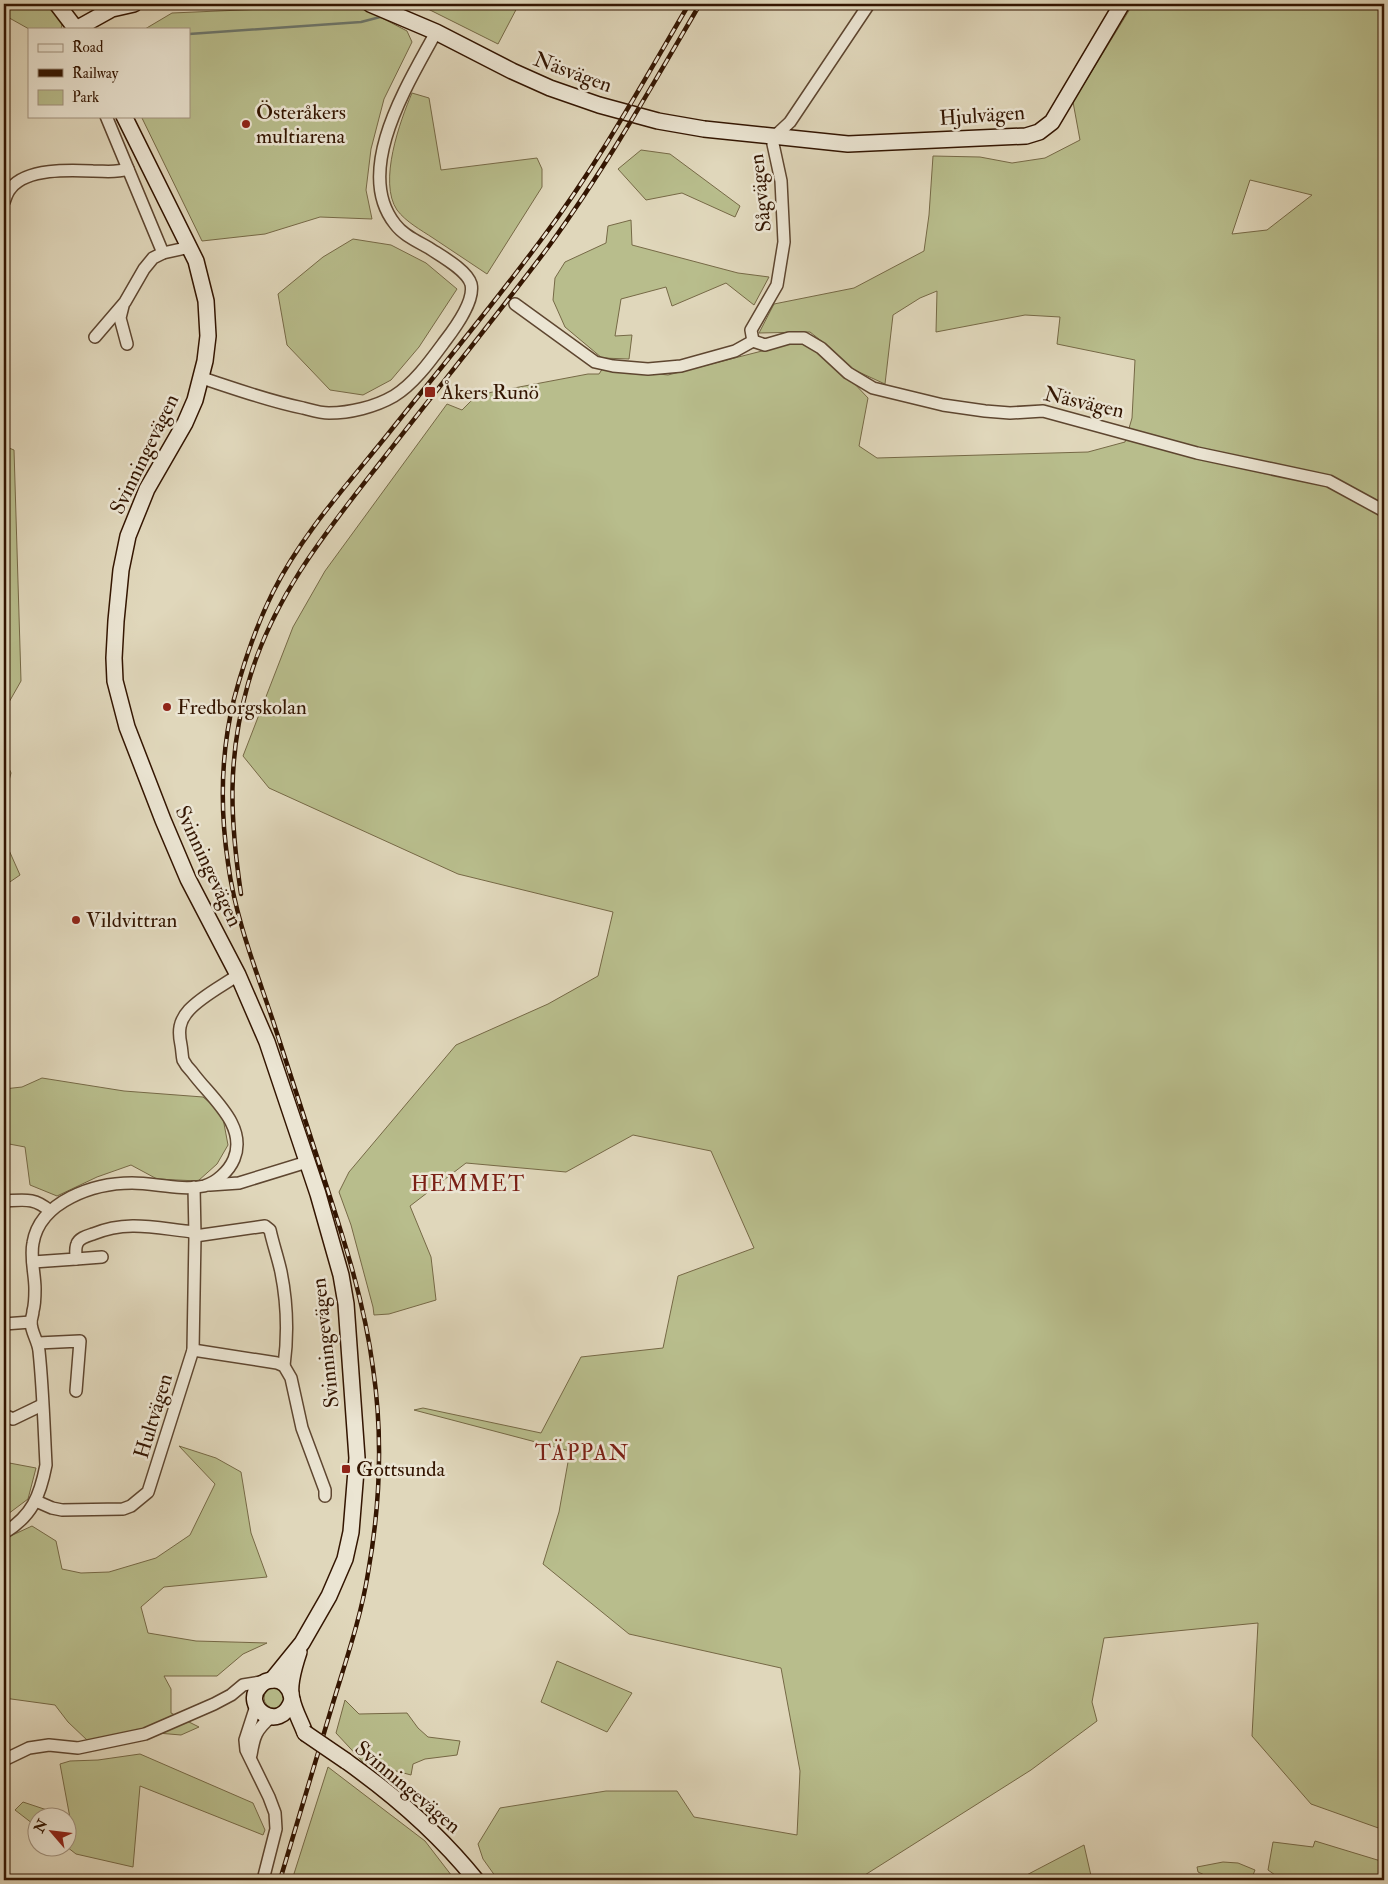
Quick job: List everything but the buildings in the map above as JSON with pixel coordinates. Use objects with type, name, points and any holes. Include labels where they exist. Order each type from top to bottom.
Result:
[{"type":"main road","points":[[57,4],[75,28]]},
{"type":"main road","points":[[78,28],[112,9],[134,4]]},
{"type":"main road","name":"Näsvägen","points":[[370,4],[436,32],[532,81],[599,105],[658,121],[685,126],[775,136]]},
{"type":"main road","name":"Hjulvägen","points":[[775,136],[848,144],[1026,136],[1039,132],[1052,122],[1122,4]]},
{"type":"main road","name":"Svinningevägen","points":[[125,118],[190,247],[202,280],[207,307],[208,345],[202,378],[190,411],[147,489],[128,536],[121,570],[114,670],[121,709],[144,772],[188,879],[238,975],[267,1042],[307,1162],[341,1275],[346,1304],[357,1458],[350,1532],[345,1559],[329,1596],[302,1643],[269,1681],[257,1690],[262,1713],[305,1733],[400,1802],[453,1851],[476,1880]]},
{"type":"main road","name":"Svinningevägen","points":[[302,1643],[294,1667],[291,1697],[305,1733]]},
{"type":"main road","points":[[262,1713],[285,1713],[289,1708],[291,1697],[284,1683],[269,1681]]},
{"type":"street","name":"Sågvägen","points":[[753,341],[751,330],[777,285],[784,242],[781,181],[773,144],[775,136],[790,122],[869,4]]},
{"type":"street","points":[[202,378],[273,402],[328,413],[351,411],[375,405],[395,395],[416,376],[456,326],[470,298],[472,288],[470,281],[455,265],[405,234],[395,225],[385,206],[380,185],[385,141],[395,108],[436,32]]},
{"type":"street","points":[[107,118],[163,252]]},
{"type":"street","points":[[4,202],[11,186],[41,173],[71,170],[117,172],[128,169]]},
{"type":"street","points":[[127,344],[120,318],[121,311],[147,265],[153,258],[163,252],[190,247]]},
{"type":"street","points":[[95,337],[125,302]]},
{"type":"street","points":[[515,304],[595,362],[613,366],[648,369],[681,366],[735,351],[753,341]]},
{"type":"street","name":"Näsvägen","points":[[753,341],[765,345],[789,338],[804,338],[821,348],[848,374],[873,388],[943,405],[976,410],[1010,413],[1042,411],[1197,452],[1329,482],[1384,511]]},
{"type":"street","points":[[206,1186],[218,1179],[234,1160],[238,1136],[226,1114],[184,1061],[179,1026],[189,1010],[238,975]]},
{"type":"street","points":[[4,1533],[30,1512],[43,1483],[46,1465],[38,1343],[31,1322],[35,1289],[32,1244],[36,1233],[50,1211],[73,1197],[92,1189],[109,1185],[132,1183],[194,1187],[239,1183],[307,1162]]},
{"type":"street","name":"Hultvägen","points":[[36,1501],[62,1510],[123,1509],[131,1506],[144,1496],[150,1486],[193,1350],[194,1187]]},
{"type":"street","points":[[4,1200],[29,1199],[42,1204],[50,1211]]},
{"type":"street","points":[[76,1259],[76,1246],[81,1239],[105,1229],[119,1226],[133,1224],[195,1234],[265,1226],[270,1230],[281,1272],[285,1306],[286,1350],[284,1366]]},
{"type":"street","points":[[33,1262],[102,1257]]},
{"type":"street","points":[[4,1324],[31,1322]]},
{"type":"street","points":[[38,1343],[80,1340],[76,1391]]},
{"type":"street","points":[[193,1350],[277,1363],[284,1366],[291,1378],[302,1428],[325,1496]]},
{"type":"street","points":[[4,1416],[13,1419],[42,1405]]},
{"type":"street","points":[[4,1760],[16,1753],[39,1746],[49,1745],[78,1748],[145,1734],[214,1704],[231,1695],[243,1685],[269,1681]]},
{"type":"street","points":[[231,1695],[241,1694],[262,1713]]},
{"type":"street","points":[[262,1713],[245,1740],[246,1750],[269,1797],[274,1812],[276,1829],[263,1880]]},
{"type":"street","points":[[251,1759],[253,1742],[260,1727],[262,1713]]},
{"type":"green space","points":[[4,4],[51,4],[63,20],[61,28],[28,28],[4,15]]},
{"type":"green space","points":[[422,4],[519,4],[498,44],[422,6]]},
{"type":"green space","points":[[1133,4],[1384,4],[1384,1830],[1311,1804],[1252,1736],[1258,1623],[1104,1638],[1092,1702],[1097,1721],[1031,1770],[857,1880],[498,1880],[483,1859],[478,1844],[500,1808],[606,1791],[677,1791],[694,1817],[797,1835],[800,1771],[781,1668],[629,1634],[543,1564],[559,1512],[570,1451],[414,1410],[423,1408],[541,1433],[581,1357],[663,1348],[678,1276],[754,1248],[711,1151],[633,1135],[566,1172],[466,1163],[410,1206],[431,1257],[436,1300],[389,1314],[374,1315],[351,1225],[339,1192],[349,1172],[456,1045],[548,1004],[598,976],[613,912],[458,874],[269,788],[243,756],[293,627],[325,571],[447,404],[462,410],[477,395],[588,374],[599,374],[603,368],[668,375],[762,351],[791,341],[811,347],[851,380],[868,398],[859,446],[877,458],[1088,452],[1125,442],[1132,418],[1135,360],[1057,344],[1060,317],[1025,315],[936,332],[937,291],[920,298],[893,315],[885,384],[850,368],[834,351],[810,332],[759,333],[774,304],[854,288],[924,251],[929,215],[933,156],[980,157],[1012,163],[1045,158],[1080,140],[1073,102]],"holes":[[[1250,180],[1312,195],[1267,230],[1232,234]]]},
{"type":"green space","points":[[334,6],[363,8],[407,31],[412,42],[384,99],[371,149],[366,190],[372,219],[320,217],[265,234],[202,241],[142,118],[190,118],[190,28],[147,28],[172,13]]},
{"type":"green space","points":[[412,93],[429,98],[441,170],[537,158],[542,169],[542,187],[487,274],[409,222],[397,210],[392,198],[390,168],[393,152],[402,119]]},
{"type":"green space","points":[[641,150],[670,154],[740,206],[735,217],[682,193],[646,200],[618,169]]},
{"type":"green space","points":[[631,220],[632,245],[738,273],[769,277],[754,305],[726,283],[672,306],[666,287],[621,299],[615,336],[632,335],[629,359],[602,358],[565,327],[553,300],[555,278],[565,262],[606,243],[608,226]]},
{"type":"green space","points":[[353,239],[391,245],[426,263],[457,289],[419,347],[391,380],[363,395],[330,390],[287,345],[278,294],[323,257]]},
{"type":"green space","points":[[4,446],[14,450],[21,681],[4,711]]},
{"type":"green space","points":[[4,757],[11,773],[4,800]]},
{"type":"green space","points":[[4,832],[8,848],[20,875],[4,886]]},
{"type":"green space","points":[[42,1078],[124,1091],[203,1097],[222,1113],[228,1145],[217,1164],[198,1181],[157,1179],[131,1165],[97,1177],[57,1196],[30,1185],[25,1147],[4,1143],[4,1089],[22,1087]]},
{"type":"green space","points":[[179,1446],[216,1458],[241,1472],[251,1533],[267,1577],[164,1587],[141,1607],[148,1633],[196,1641],[267,1643],[243,1654],[217,1676],[164,1676],[171,1689],[171,1713],[199,1727],[181,1735],[134,1731],[88,1741],[68,1722],[55,1705],[4,1698],[4,1539],[32,1526],[56,1541],[62,1569],[81,1573],[109,1572],[156,1558],[190,1535],[215,1484]]},
{"type":"green space","points":[[4,1462],[36,1468],[28,1499],[4,1517]]},
{"type":"green space","points":[[557,1661],[632,1693],[607,1732],[541,1702]]},
{"type":"green space","points":[[274,1688],[281,1691],[284,1698],[281,1705],[274,1708],[267,1705],[264,1698],[267,1691]]},
{"type":"green space","points":[[345,1700],[359,1714],[407,1713],[418,1728],[428,1737],[460,1741],[457,1755],[425,1759],[413,1764],[411,1775],[363,1762],[336,1733]]},
{"type":"green space","points":[[140,1754],[253,1803],[265,1830],[263,1835],[140,1786],[133,1867],[78,1854],[78,1806],[68,1806],[60,1764],[70,1761],[98,1760]]},
{"type":"green space","points":[[328,1767],[425,1841],[455,1880],[292,1880]]},
{"type":"green space","points":[[23,1802],[35,1806],[28,1806],[28,1820],[15,1810]]},
{"type":"green space","points":[[1315,1841],[1384,1862],[1384,1880],[1282,1880],[1268,1870],[1273,1842],[1313,1847]]},
{"type":"green space","points":[[1084,1845],[1092,1880],[1017,1880]]},
{"type":"green space","points":[[1223,1862],[1238,1863],[1255,1870],[1251,1880],[1211,1878],[1198,1872],[1197,1867]]},
{"type":"waterway","points":[[190,34],[361,22],[384,16]]},
{"type":"railway","points":[[280,1880],[353,1638],[365,1589],[372,1548],[379,1471],[378,1419],[369,1342],[352,1267],[247,943],[231,883],[225,843],[223,781],[226,739],[234,699],[246,658],[261,618],[273,592],[297,550],[326,510],[504,289],[562,212],[618,124],[689,4]]},
{"type":"railway","points":[[241,894],[234,840],[232,789],[236,737],[241,711],[258,652],[272,622],[287,593],[323,538],[529,273],[570,217],[628,127],[700,4]]},
{"type":"place","name":"Österåkers multiarena","points":[[246,124]]},
{"type":"place","name":"Åkers Runö","points":[[430,392]]},
{"type":"place","name":"Fredborgskolan","points":[[167,707]]},
{"type":"place","name":"Vildvittran","points":[[76,920]]},
{"type":"place","name":"Gottsunda","points":[[346,1469]]},
{"type":"district","name":"HEMMET","points":[[468,1183]]},
{"type":"district","name":"TÄPPAN","points":[[582,1452]]}]
